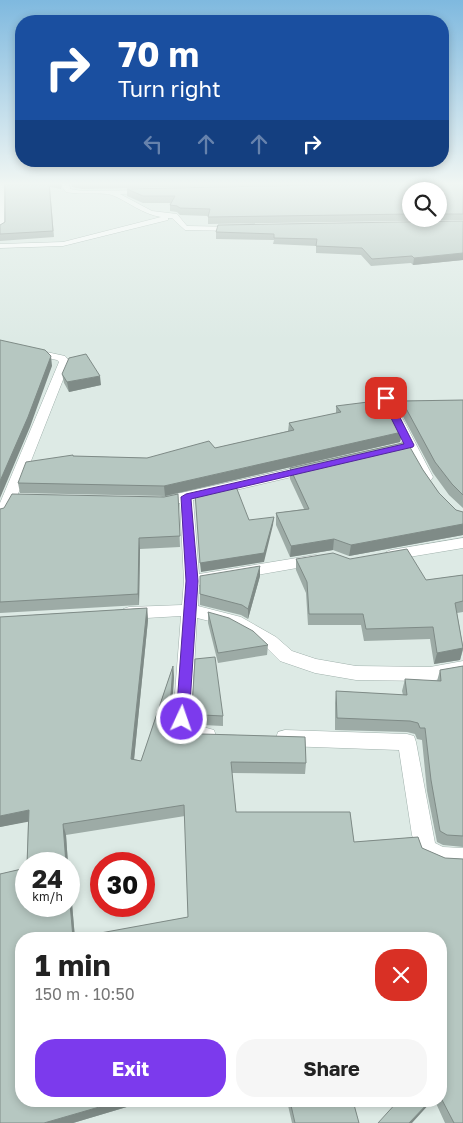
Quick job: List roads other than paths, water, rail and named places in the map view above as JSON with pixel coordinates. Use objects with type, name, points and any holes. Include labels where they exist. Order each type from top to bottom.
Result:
[{"type":"street","points":[[0,246],[62,244],[96,235]]},
{"type":"street","points":[[0,344],[61,358],[65,362],[14,499],[0,515]]},
{"type":"street","points":[[386,398],[405,446],[437,491]]},
{"type":"street","points":[[145,501],[165,502],[322,465]]},
{"type":"street","points":[[186,497],[192,581],[182,719],[190,731],[203,736],[223,736]]},
{"type":"street","points":[[377,558],[463,543]]},
{"type":"street","points":[[192,581],[333,557]]},
{"type":"street","points":[[112,614],[189,610],[235,621],[270,641],[286,656],[315,666],[356,672],[430,674],[463,668]]},
{"type":"street","points":[[271,738],[407,742],[422,835],[427,850],[442,857],[463,858]]}]
